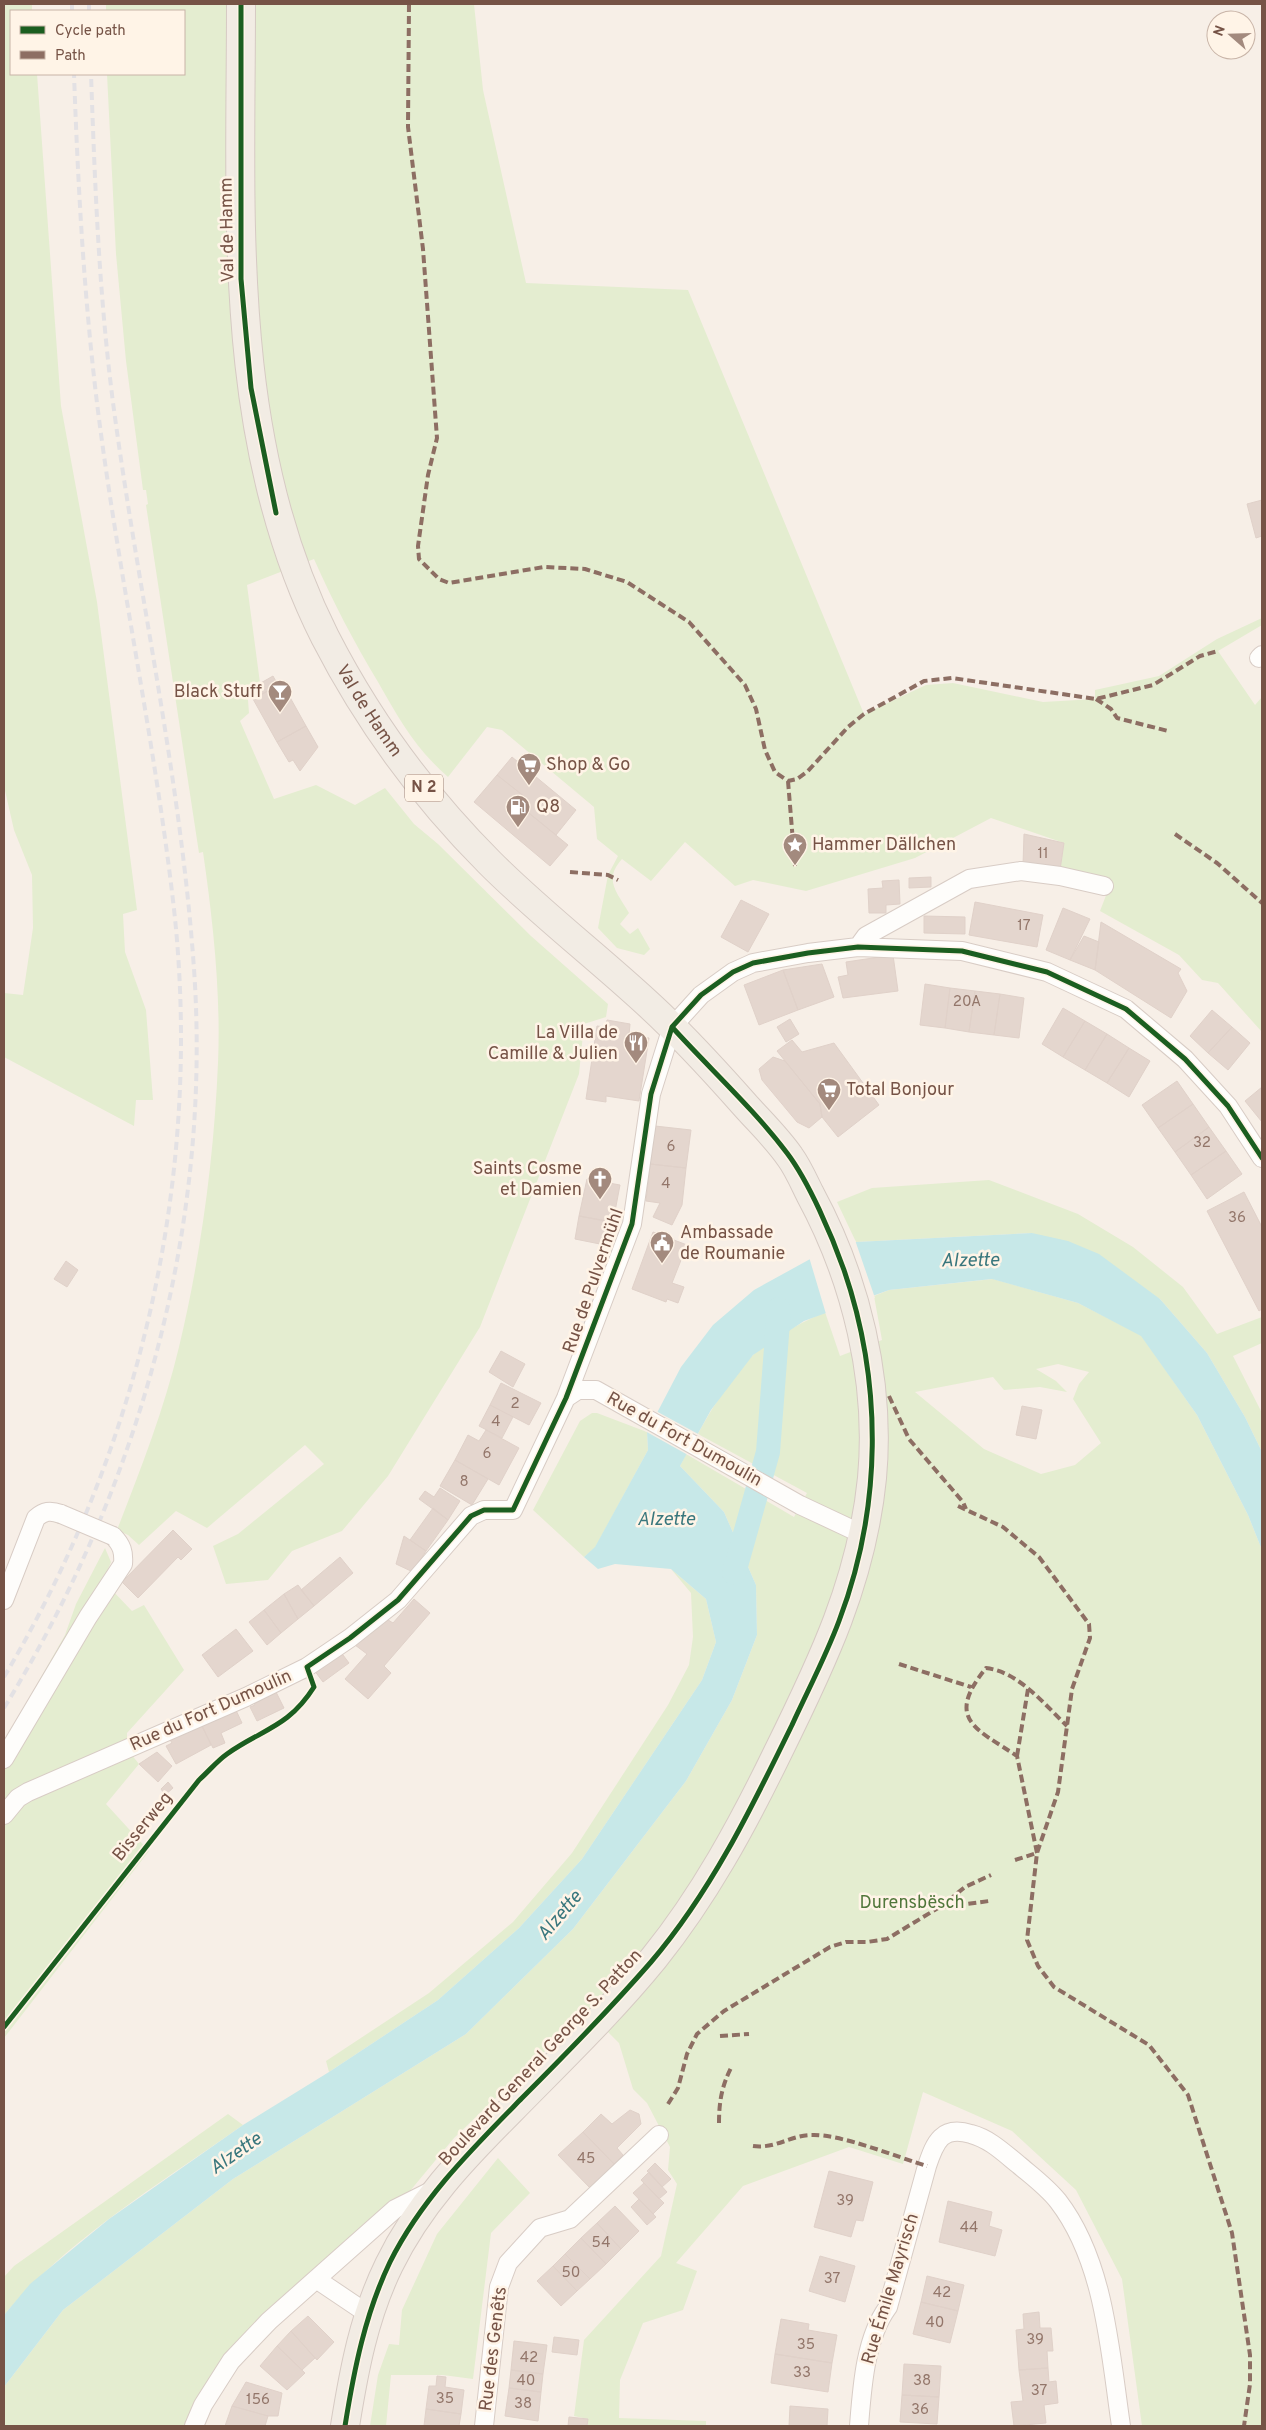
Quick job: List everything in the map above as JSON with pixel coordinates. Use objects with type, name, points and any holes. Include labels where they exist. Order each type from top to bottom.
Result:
[{"type":"main road","name":"Val de Hamm","points":[[241,4],[241,279],[251,388],[276,513],[301,584],[356,694],[396,752],[437,805],[499,872],[672,1027],[789,1156],[819,1209],[848,1281],[865,1347]]},
{"type":"main road","name":"Boulevard General George S. Patton","points":[[345,2426],[354,2368],[368,2314],[390,2263],[413,2222],[438,2188],[471,2150],[598,2021],[655,1957],[704,1888],[742,1824],[828,1648],[848,1598],[864,1535],[873,1470],[872,1399],[865,1347]]},
{"type":"street","points":[[858,947],[866,936],[969,879],[1021,871],[1060,876],[1104,886]]},
{"type":"street","name":"Rue de Pulvermühl","points":[[566,1398],[632,1224],[651,1094],[672,1027],[701,995],[733,972],[754,963],[808,953],[858,947],[962,951],[1047,972],[1126,1009],[1185,1059],[1228,1106],[1262,1158]]},
{"type":"street","name":"Rue du Fort Dumoulin","points":[[4,1815],[18,1798],[28,1792],[246,1697],[307,1667],[350,1638],[398,1600],[471,1516],[484,1510],[513,1510],[566,1398],[578,1390],[596,1390],[800,1505],[864,1535]]},
{"type":"street","points":[[4,1600],[36,1518],[43,1513],[52,1511],[61,1514],[113,1536],[120,1544],[124,1554],[123,1564],[88,1617],[4,1759]]},
{"type":"street","name":"Rue Émile Mayrisch","points":[[859,2426],[866,2370],[878,2321],[888,2307],[932,2152],[940,2138],[950,2133],[962,2131],[981,2136],[993,2144],[1058,2201],[1084,2243],[1098,2284],[1121,2426]]},
{"type":"street","name":"Rue des Genêts","points":[[484,2426],[499,2287],[508,2263],[540,2228],[570,2219],[659,2135]]},
{"type":"street","name":"Boulevard General George S. Patton","points":[[194,2426],[203,2405],[231,2361],[269,2321],[395,2209],[438,2188]]},
{"type":"street","points":[[316,2279],[368,2314]]},
{"type":"green space","points":[[4,4],[32,4],[32,10],[10,10],[10,75],[37,75],[61,406],[97,602],[137,910],[123,914],[125,952],[146,1010],[153,1100],[136,1100],[134,1126],[4,1057],[4,993],[23,995],[33,928],[32,875],[14,830],[4,786]]},
{"type":"green space","points":[[106,4],[474,4],[483,90],[526,283],[688,290],[864,714],[926,685],[953,683],[1043,702],[1095,699],[1095,690],[1159,676],[1217,639],[1262,618],[1262,625],[1218,651],[1255,705],[1262,697],[1262,1032],[1218,983],[1202,980],[1179,955],[1100,911],[1110,885],[1060,870],[1064,843],[991,818],[915,858],[806,891],[753,880],[735,886],[685,842],[651,881],[622,859],[613,873],[613,880],[614,886],[629,913],[620,924],[630,934],[638,928],[650,949],[644,955],[617,948],[598,928],[608,875],[618,856],[597,839],[594,807],[502,730],[487,727],[448,777],[426,755],[401,721],[352,637],[314,559],[247,585],[260,683],[247,687],[249,713],[240,721],[274,799],[316,785],[355,805],[385,788],[414,824],[438,844],[531,936],[608,1004],[606,1017],[584,1024],[579,1074],[480,1327],[388,1476],[342,1531],[292,1551],[268,1580],[226,1584],[213,1546],[238,1534],[324,1464],[305,1445],[207,1528],[176,1511],[139,1545],[128,1535],[117,1530],[159,1417],[173,1371],[187,1312],[200,1242],[210,1170],[219,1037],[215,957],[207,878],[203,852],[199,853],[146,505],[148,504],[146,490],[143,490],[126,361],[116,254],[107,75],[185,75],[185,10],[106,10]]},
{"type":"green space","points":[[989,1180],[1078,1214],[1133,1247],[1183,1287],[1217,1334],[1262,1317],[1262,1343],[1233,1356],[1262,1413],[1262,1452],[1245,1417],[1207,1353],[1160,1299],[1032,1233],[856,1242],[837,1202],[872,1188]]},
{"type":"green space","name":"Durensbësch","points":[[993,1279],[1078,1303],[1141,1335],[1197,1415],[1248,1515],[1262,1550],[1262,2426],[1142,2426],[1122,2279],[1076,2190],[1012,2131],[923,2092],[903,2164],[849,2147],[743,2186],[676,2263],[697,2271],[683,2310],[643,2323],[620,2380],[619,2418],[706,2421],[706,2426],[588,2426],[588,2419],[574,2416],[584,2340],[661,2256],[677,2184],[668,2170],[670,2147],[647,2103],[633,2089],[619,2043],[587,2011],[454,2138],[395,2209],[269,2321],[194,2426],[4,2426],[4,2387],[63,2310],[233,2179],[466,2034],[573,1929],[686,1781],[732,1700],[757,1635],[756,1585],[724,1512],[680,1466],[686,1454],[794,1517],[807,1493],[698,1434],[723,1393],[753,1355],[788,1331],[807,1321],[825,1312],[840,1356],[882,1340],[874,1296],[889,1290]],"holes":[[[1058,1364],[1089,1372],[1079,1384],[1073,1399],[1101,1443],[1075,1465],[1041,1474],[984,1449],[915,1392],[993,1377],[1004,1390],[1040,1387],[1067,1392],[1056,1381],[1036,1369]]]},
{"type":"green space","points":[[592,1413],[597,1413],[647,1432],[648,1450],[595,1548],[584,1557],[533,1510],[580,1421]]},
{"type":"green space","points":[[105,1548],[111,1562],[90,1614],[109,1587],[132,1611],[144,1605],[184,1670],[127,1733],[127,1749],[139,1764],[106,1804],[149,1851],[4,2038],[4,1759],[15,1740],[8,1735],[65,1635],[76,1604]]},
{"type":"green space","points":[[671,1569],[706,1599],[716,1642],[702,1680],[582,1859],[519,1928],[438,2000],[329,2072],[326,2061],[429,1993],[513,1922],[572,1853],[668,1705],[689,1665],[693,1637],[691,1593]]},
{"type":"green space","points":[[228,2114],[243,2125],[118,2212],[87,2236],[30,2287],[4,2315],[4,2277],[14,2266]]},
{"type":"green space","points":[[498,2158],[530,2193],[491,2233],[473,2379],[443,2375],[391,2375],[386,2426],[370,2426],[378,2375],[389,2344],[399,2345],[402,2310],[437,2234]]},
{"type":"water","name":"Alzette","points":[[1032,1233],[1068,1241],[1099,1254],[1160,1299],[1207,1353],[1245,1417],[1262,1452],[1262,1550],[1248,1515],[1197,1415],[1141,1336],[1078,1303],[992,1279],[889,1290],[804,1321],[753,1355],[711,1410],[680,1466],[724,1512],[756,1585],[757,1635],[732,1700],[686,1781],[573,1929],[466,2034],[233,2179],[63,2310],[4,2387],[4,2315],[30,2284],[109,2219],[243,2125],[329,2072],[438,2000],[519,1928],[582,1859],[702,1680],[716,1642],[706,1599],[671,1569],[615,1564],[598,1569],[584,1557],[595,1547],[648,1450],[647,1432],[681,1367],[713,1325],[754,1290],[812,1258],[856,1242]]},
{"type":"pier","points":[[855,1240],[875,1298],[826,1314],[809,1257]]},
{"type":"pier","points":[[656,1411],[700,1435],[688,1455],[645,1431]]},
{"type":"building","points":[[1262,500],[1262,536],[1256,538],[1247,504]]},
{"type":"building","points":[[273,676],[278,685],[257,697],[252,688]]},
{"type":"building","name":"Black Stuff","points":[[282,683],[306,726],[277,742],[253,699]]},
{"type":"building","points":[[306,726],[318,747],[300,771],[293,760],[289,762],[277,742]]},
{"type":"building","name":"Shop & Go","points":[[512,757],[576,810],[556,835],[519,805],[525,797],[497,775]]},
{"type":"building","points":[[497,775],[525,797],[519,805],[568,845],[550,866],[474,802]]},
{"type":"building","points":[[1024,834],[1064,843],[1060,870],[1023,865]]},
{"type":"building","points":[[931,877],[931,887],[909,888],[909,878]]},
{"type":"building","points":[[899,880],[900,904],[886,905],[886,913],[869,913],[868,889],[883,888],[882,881]]},
{"type":"building","points":[[741,900],[769,914],[748,952],[721,937]]},
{"type":"building","points":[[975,902],[1043,915],[1037,947],[969,935]]},
{"type":"building","points":[[1063,908],[1090,919],[1070,960],[1046,950]]},
{"type":"building","points":[[924,916],[965,917],[965,934],[924,933]]},
{"type":"building","points":[[1101,922],[1181,969],[1178,973],[1187,991],[1171,1018],[1095,970]]},
{"type":"building","points":[[1084,936],[1099,942],[1095,970],[1070,960]]},
{"type":"building","points":[[893,955],[898,991],[843,998],[838,977],[848,975],[846,962]]},
{"type":"building","points":[[822,964],[834,997],[798,1010],[783,970]]},
{"type":"building","points":[[783,970],[798,1010],[759,1025],[744,985]]},
{"type":"building","points":[[925,984],[950,988],[945,1028],[920,1025]]},
{"type":"building","points":[[950,988],[975,991],[969,1032],[945,1028]]},
{"type":"building","points":[[975,991],[1000,994],[994,1035],[969,1032]]},
{"type":"building","points":[[1000,994],[1024,998],[1019,1038],[994,1035]]},
{"type":"building","points":[[1063,1008],[1085,1021],[1063,1057],[1042,1044]]},
{"type":"building","points":[[1212,1010],[1232,1027],[1208,1053],[1190,1036]]},
{"type":"building","points":[[790,1019],[799,1034],[786,1042],[777,1027]]},
{"type":"building","points":[[607,1020],[630,1024],[629,1035],[649,1038],[639,1101],[606,1096],[606,1102],[586,1099],[597,1026],[606,1027]]},
{"type":"building","points":[[1085,1021],[1107,1034],[1085,1070],[1063,1057]]},
{"type":"building","points":[[1232,1027],[1250,1043],[1228,1070],[1208,1053]]},
{"type":"building","points":[[1107,1034],[1129,1048],[1107,1083],[1085,1070]]},
{"type":"building","points":[[792,1040],[802,1052],[834,1043],[879,1105],[838,1137],[822,1117],[820,1104],[777,1051]]},
{"type":"building","points":[[1129,1048],[1150,1061],[1129,1097],[1107,1083]]},
{"type":"building","points":[[773,1057],[785,1061],[820,1104],[822,1117],[809,1128],[797,1122],[762,1080],[759,1069]]},
{"type":"building","points":[[1177,1081],[1193,1104],[1158,1128],[1142,1105]]},
{"type":"building","points":[[1262,1087],[1262,1122],[1245,1101]]},
{"type":"building","points":[[1193,1104],[1209,1127],[1175,1152],[1158,1128]]},
{"type":"building","points":[[655,1126],[691,1130],[686,1168],[650,1164]]},
{"type":"building","points":[[1209,1127],[1226,1151],[1191,1175],[1175,1152]]},
{"type":"building","points":[[1226,1151],[1242,1174],[1207,1199],[1191,1175]]},
{"type":"building","points":[[650,1164],[686,1168],[682,1205],[672,1225],[653,1217],[660,1203],[646,1201]]},
{"type":"building","name":"Saints Cosme et Damien","points":[[587,1179],[620,1185],[613,1222],[579,1216]]},
{"type":"building","points":[[1244,1192],[1262,1227],[1262,1309],[1259,1311],[1207,1211]]},
{"type":"building","points":[[579,1216],[610,1222],[600,1244],[575,1239]]},
{"type":"building","points":[[653,1232],[687,1245],[672,1283],[684,1287],[678,1303],[667,1299],[666,1302],[632,1289]]},
{"type":"building","points":[[66,1261],[78,1270],[67,1287],[54,1279]]},
{"type":"building","points":[[501,1351],[525,1364],[513,1387],[489,1372]]},
{"type":"building","points":[[501,1383],[541,1403],[529,1425],[490,1405]]},
{"type":"building","points":[[490,1405],[513,1417],[502,1438],[479,1426]]},
{"type":"building","points":[[1022,1406],[1042,1410],[1036,1439],[1016,1435]]},
{"type":"building","points":[[486,1430],[519,1448],[499,1485],[455,1460],[468,1435],[479,1441]]},
{"type":"building","points":[[455,1460],[488,1479],[472,1505],[440,1486]]},
{"type":"building","points":[[440,1488],[460,1501],[448,1520],[419,1499],[425,1491],[434,1497]]},
{"type":"building","points":[[433,1508],[448,1520],[426,1551],[410,1540]]},
{"type":"building","points":[[173,1530],[192,1549],[181,1560],[178,1557],[138,1598],[122,1582]]},
{"type":"building","points":[[404,1536],[426,1551],[413,1572],[396,1564]]},
{"type":"building","points":[[340,1557],[353,1573],[314,1606],[301,1590]]},
{"type":"building","points":[[298,1585],[314,1606],[298,1619],[284,1594]]},
{"type":"building","points":[[284,1594],[298,1619],[281,1633],[264,1610]]},
{"type":"building","points":[[414,1599],[430,1613],[384,1666],[391,1673],[368,1699],[345,1679],[367,1654],[355,1645],[385,1618],[393,1623]]},
{"type":"building","points":[[264,1610],[281,1633],[267,1645],[249,1622]]},
{"type":"building","points":[[236,1629],[253,1651],[218,1677],[202,1655]]},
{"type":"building","points":[[340,1651],[349,1663],[323,1682],[314,1670]]},
{"type":"building","points":[[275,1690],[284,1708],[257,1721],[250,1707],[255,1705],[253,1701]]},
{"type":"building","points":[[234,1706],[242,1723],[221,1733],[225,1743],[213,1748],[200,1722]]},
{"type":"building","points":[[200,1722],[211,1745],[176,1764],[166,1746],[172,1743],[169,1738]]},
{"type":"building","points":[[157,1752],[172,1766],[158,1782],[139,1764]]},
{"type":"building","points":[[168,1782],[173,1788],[165,1795],[161,1789]]},
{"type":"building","points":[[630,2110],[639,2114],[641,2124],[617,2148],[623,2155],[614,2164],[583,2132],[601,2114],[612,2124]]},
{"type":"building","points":[[583,2132],[614,2164],[590,2188],[558,2155]]},
{"type":"building","points":[[655,2163],[671,2179],[662,2187],[647,2171]]},
{"type":"building","points":[[829,2171],[873,2182],[863,2221],[856,2220],[851,2237],[814,2227]]},
{"type":"building","points":[[649,2172],[667,2192],[659,2199],[641,2180]]},
{"type":"building","points":[[644,2183],[664,2203],[653,2214],[633,2193]]},
{"type":"building","points":[[639,2199],[656,2217],[647,2225],[631,2207]]},
{"type":"building","points":[[948,2201],[992,2212],[989,2226],[1002,2230],[995,2256],[939,2242]]},
{"type":"building","points":[[615,2206],[639,2231],[621,2249],[597,2223]]},
{"type":"building","points":[[597,2223],[621,2249],[606,2264],[581,2238]]},
{"type":"building","points":[[581,2238],[606,2264],[590,2279],[565,2254]]},
{"type":"building","points":[[565,2254],[590,2279],[577,2291],[553,2266]]},
{"type":"building","points":[[820,2256],[855,2266],[845,2302],[809,2291]]},
{"type":"building","points":[[553,2266],[577,2291],[561,2306],[537,2281]]},
{"type":"building","points":[[927,2276],[964,2285],[958,2311],[921,2302]]},
{"type":"building","points":[[921,2302],[958,2311],[950,2343],[913,2334]]},
{"type":"building","points":[[1039,2312],[1040,2328],[1051,2328],[1053,2351],[1047,2351],[1048,2368],[1019,2370],[1016,2330],[1024,2329],[1023,2314]]},
{"type":"building","points":[[308,2316],[334,2342],[317,2360],[291,2331]]},
{"type":"building","points":[[781,2319],[809,2324],[808,2330],[837,2335],[832,2363],[775,2354]]},
{"type":"building","points":[[291,2331],[315,2358],[302,2370],[277,2346]]},
{"type":"building","points":[[554,2337],[579,2340],[577,2355],[552,2352]]},
{"type":"building","points":[[514,2341],[547,2345],[543,2374],[511,2370]]},
{"type":"building","points":[[277,2346],[305,2373],[287,2390],[260,2366]]},
{"type":"building","points":[[775,2354],[832,2363],[828,2392],[771,2383]]},
{"type":"building","points":[[904,2364],[941,2366],[939,2397],[902,2395]]},
{"type":"building","points":[[1048,2368],[1049,2382],[1056,2381],[1058,2403],[1044,2405],[1046,2423],[1014,2426],[1011,2402],[1023,2401],[1019,2370]]},
{"type":"building","points":[[511,2370],[543,2374],[541,2392],[509,2388]]},
{"type":"building","points":[[437,2376],[446,2377],[445,2387],[464,2390],[461,2414],[426,2409],[429,2386],[436,2386]]},
{"type":"building","points":[[246,2382],[282,2393],[278,2416],[268,2416],[232,2406]]},
{"type":"building","points":[[509,2388],[541,2392],[538,2421],[505,2416]]},
{"type":"building","points":[[902,2395],[939,2397],[937,2424],[900,2422]]},
{"type":"building","points":[[232,2406],[268,2416],[265,2426],[225,2426]]},
{"type":"building","points":[[790,2406],[828,2409],[827,2426],[789,2426]]},
{"type":"building","points":[[426,2409],[461,2414],[459,2426],[424,2426]]},
{"type":"building","points":[[569,2417],[588,2419],[587,2426],[568,2426]]},
{"type":"waterway","points":[[734,1573],[768,1452],[779,1309]]},
{"type":"railway","points":[[72,4],[72,10]]},
{"type":"railway","points":[[89,4],[89,10]]},
{"type":"railway","points":[[4,1677],[52,1589],[92,1497],[126,1403],[151,1306],[169,1208],[179,1109],[181,1009],[174,909],[157,784],[116,535],[98,411],[82,242],[74,75]]},
{"type":"railway","points":[[4,1708],[52,1624],[93,1536],[128,1446],[156,1353],[177,1259],[191,1163],[197,1066],[194,969],[180,828],[124,480],[109,368],[98,242],[91,75]]},
{"type":"marked path","points":[[409,4],[408,127],[423,249],[437,438],[428,475],[418,546],[419,559],[439,579],[449,583],[544,567],[585,569],[627,582],[689,622],[745,685],[756,709],[765,750],[775,772],[788,781],[797,779],[808,771],[848,727],[864,714],[924,681],[952,678],[1096,699],[1153,685],[1200,656],[1218,651]]},
{"type":"marked path","points":[[1096,699],[1111,709],[1117,718],[1168,731]]},
{"type":"marked path","points":[[788,781],[795,866]]},
{"type":"marked path","points":[[1175,834],[1217,863],[1262,903]]},
{"type":"marked path","points":[[570,872],[608,875],[618,880]]},
{"type":"marked path","points":[[889,1396],[909,1439],[963,1502],[966,1509]]},
{"type":"marked path","points":[[958,1506],[1003,1527],[1039,1557],[1089,1624],[1090,1638],[1072,1689],[1058,1792],[1037,1853],[1027,1940],[1038,1966],[1054,1987],[1149,2045],[1188,2095],[1232,2233],[1250,2355],[1250,2384],[1244,2426]]},
{"type":"marked path","points":[[899,1664],[971,1687]]},
{"type":"marked path","points":[[1037,1853],[1017,1756],[989,1738],[970,1721],[967,1711],[968,1699],[974,1685],[986,1668],[998,1671],[1020,1682],[1067,1726]]},
{"type":"marked path","points":[[1017,1756],[1028,1689]]},
{"type":"marked path","points":[[1015,1860],[1037,1853]]},
{"type":"marked path","points":[[939,1908],[965,1887],[991,1875]]},
{"type":"marked path","points":[[668,2104],[678,2088],[687,2054],[697,2034],[724,2011],[830,1947],[846,1942],[867,1942],[887,1939],[938,1908],[989,1901]]},
{"type":"marked path","points":[[720,2036],[749,2034]]},
{"type":"marked path","points":[[719,2123],[722,2093],[732,2066]]},
{"type":"marked path","points":[[753,2146],[769,2146],[804,2136],[824,2136],[853,2142],[927,2166]]},
{"type":"cycle path","points":[[241,4],[241,279],[251,388],[276,513]]},
{"type":"cycle path","name":"Bisserweg","points":[[4,2027],[199,1780],[227,1754],[284,1720],[304,1701],[314,1687],[307,1667],[350,1638],[398,1600],[471,1516],[484,1510],[513,1510],[566,1398],[632,1224],[651,1094],[672,1027],[701,995],[733,972],[753,963],[808,953],[858,947],[962,951],[1047,972],[1126,1009],[1185,1059],[1228,1106],[1262,1158]]},
{"type":"cycle path","points":[[345,2426],[352,2384],[367,2322],[381,2282],[403,2239],[449,2175],[620,1997],[673,1935],[693,1907],[746,1818],[777,1756],[823,1660],[839,1621],[853,1578],[863,1535],[870,1490],[872,1446],[871,1401],[866,1357],[857,1313],[844,1270],[812,1194],[787,1153],[746,1104],[672,1027]]},
{"type":"place","name":"Black Stuff","points":[[280,713]]},
{"type":"place","name":"Shop & Go","points":[[529,786]]},
{"type":"place","name":"Q8","points":[[518,828]]},
{"type":"place","name":"Hammer Dällchen","points":[[795,866]]},
{"type":"place","name":"La Villa de Camille & Julien","points":[[636,1064]]},
{"type":"place","name":"Total Bonjour","points":[[829,1111]]},
{"type":"place","name":"Saints Cosme et Damien","points":[[600,1200]]},
{"type":"place","name":"Ambassade de Roumanie","points":[[662,1264]]}]
